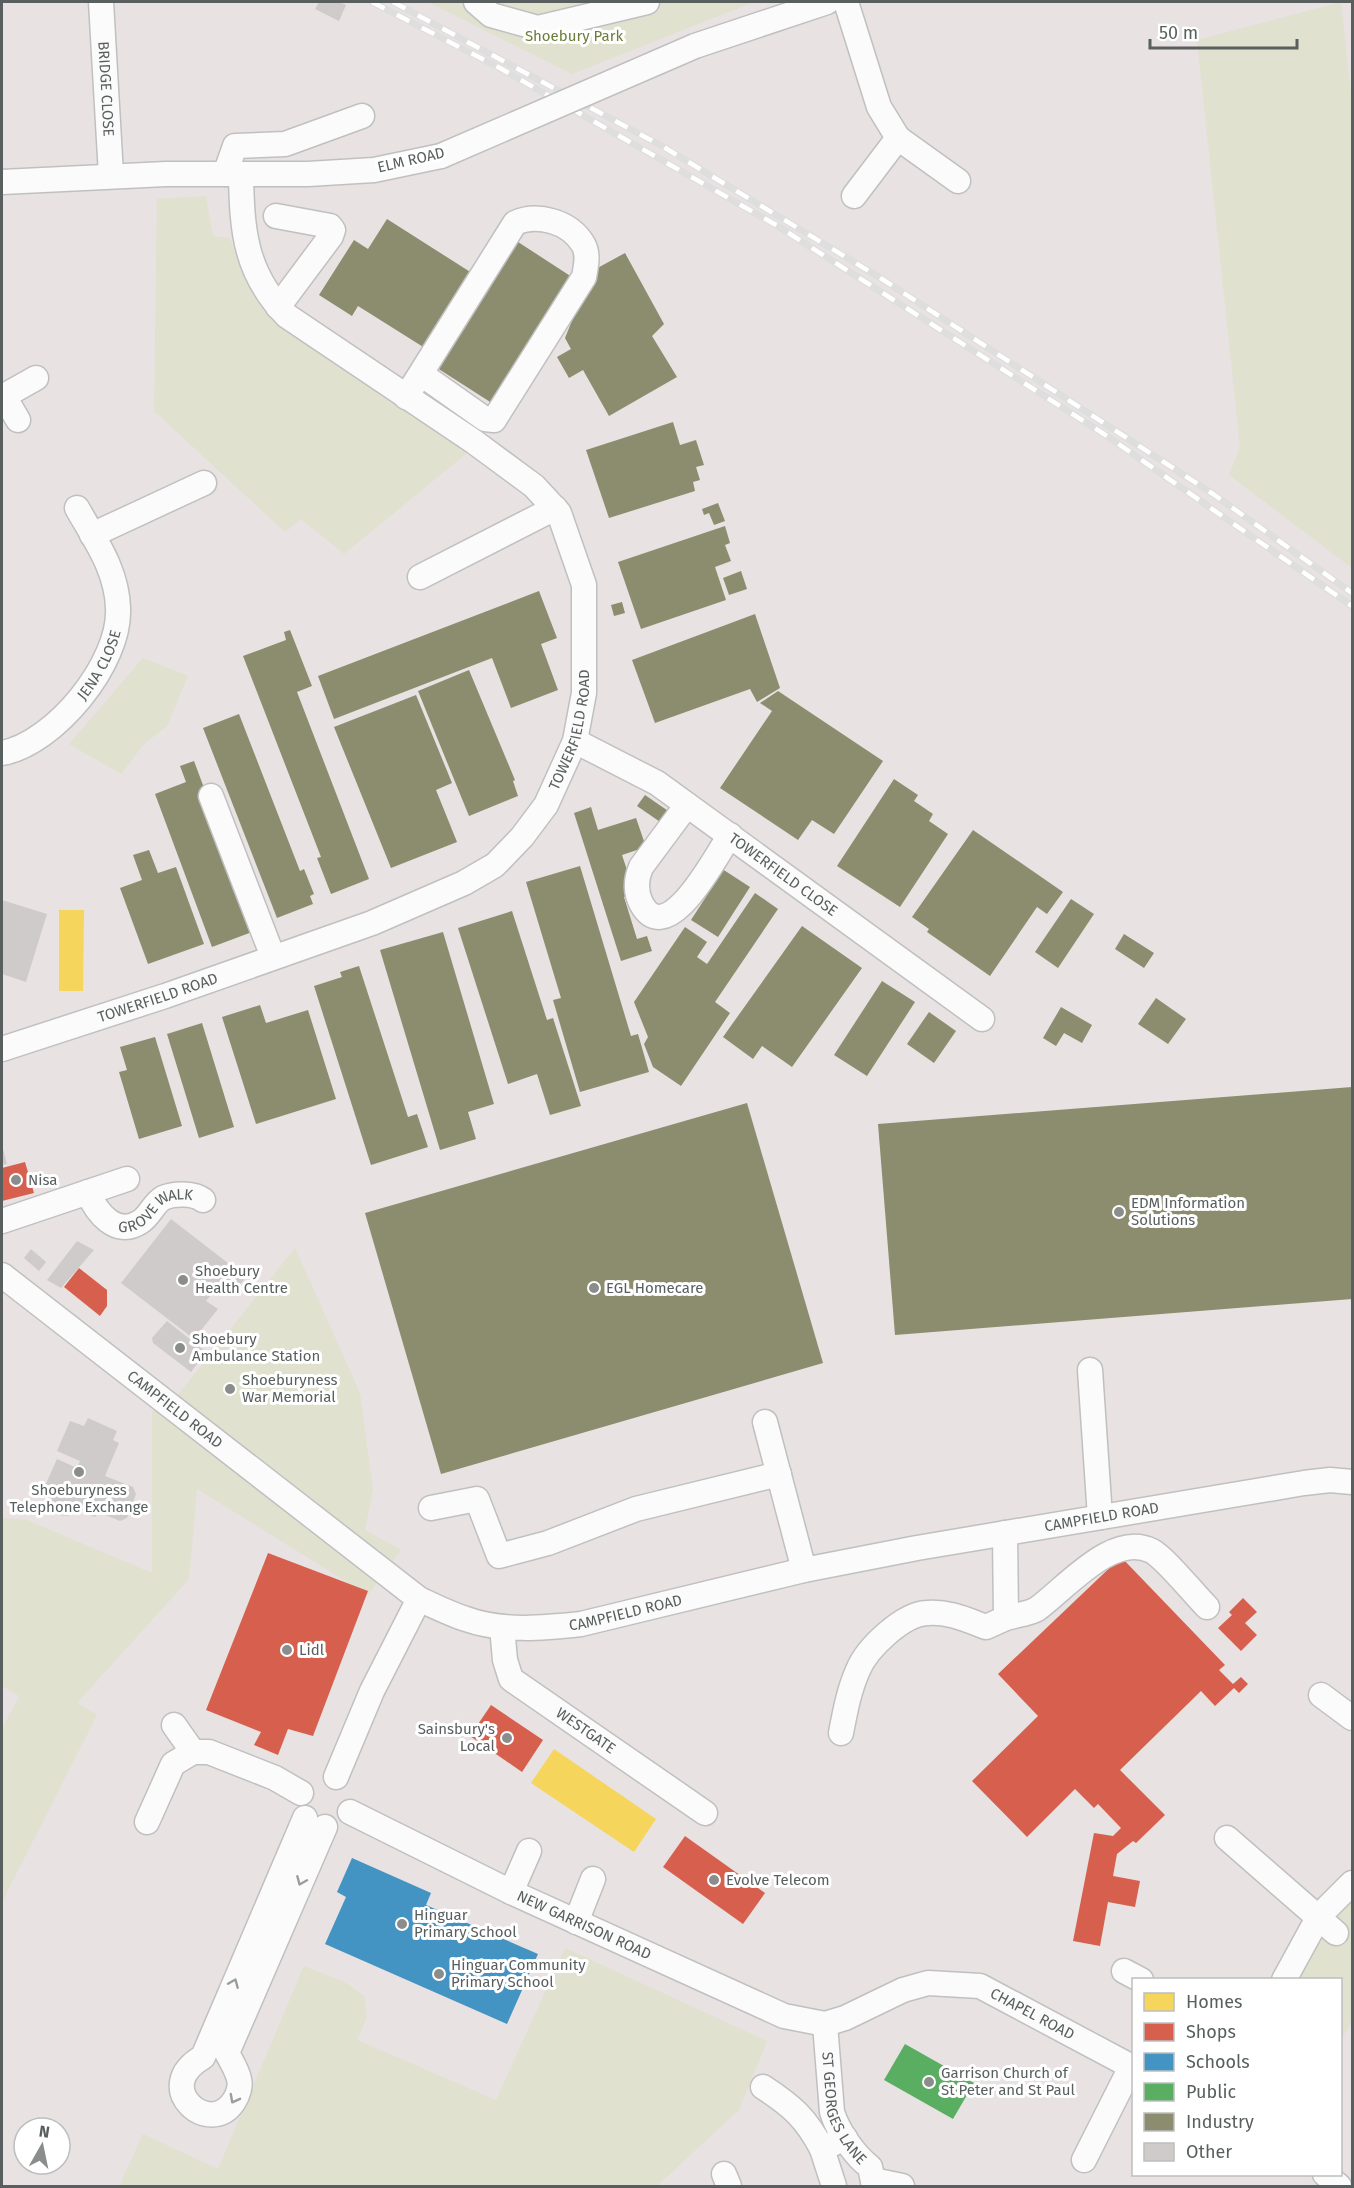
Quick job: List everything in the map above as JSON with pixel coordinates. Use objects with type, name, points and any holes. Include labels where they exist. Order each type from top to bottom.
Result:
[{"type":"street","name":"BRIDGE CLOSE","points":[[101,2],[111,175]]},
{"type":"street","points":[[476,2],[491,15],[538,28],[647,2]]},
{"type":"street","name":"ELM ROAD","points":[[2,182],[111,175],[308,174],[374,170],[441,156],[695,46],[822,2]]},
{"type":"street","points":[[846,2],[879,107],[898,138],[958,182]]},
{"type":"street","points":[[233,175],[235,146],[285,144],[362,116]]},
{"type":"street","points":[[854,196],[898,138]]},
{"type":"street","name":"TOWERFIELD ROAD","points":[[2,1049],[372,923],[464,883],[495,865],[522,837],[546,805],[575,741],[585,693],[584,585],[572,545],[555,508],[534,486],[287,316],[278,307],[250,261],[245,244],[241,204],[233,175]]},
{"type":"street","name":"TOWERFIELD ROAD","points":[[226,230],[241,204]]},
{"type":"street","points":[[276,216],[330,226],[333,230],[331,236],[278,307]]},
{"type":"street","points":[[406,397],[515,223],[526,218],[544,218],[568,230],[583,244],[587,260],[584,277],[494,420],[485,419],[421,374]]},
{"type":"street","points":[[18,420],[3,397],[36,378]]},
{"type":"street","points":[[92,535],[204,483]]},
{"type":"street","name":"JENA CLOSE","points":[[2,753],[18,750],[62,721],[105,659],[119,610],[111,569],[77,508]]},
{"type":"street","points":[[420,577],[555,508]]},
{"type":"street","name":"TOWERFIELD CLOSE","points":[[575,741],[657,783],[982,1019]]},
{"type":"street","points":[[212,796],[273,957]]},
{"type":"street","points":[[687,805],[641,867],[637,878],[641,904],[651,914],[660,917],[671,915],[683,906],[730,835]]},
{"type":"street","points":[[2,1221],[127,1179]]},
{"type":"street","name":"GROVE WALK","points":[[88,1192],[95,1209],[101,1216],[117,1226],[128,1227],[140,1222],[165,1197],[179,1194],[203,1200]]},
{"type":"street","name":"CAMPFIELD ROAD","points":[[2,1275],[314,1520],[419,1599],[467,1620],[502,1627],[545,1628],[581,1624],[804,1570],[1005,1533],[1304,1482],[1329,1480],[1353,1482]]},
{"type":"street","points":[[1090,1370],[1100,1517]]},
{"type":"street","points":[[765,1422],[804,1570]]},
{"type":"street","points":[[430,1508],[477,1499],[499,1557],[548,1543],[636,1509],[779,1474]]},
{"type":"street","points":[[1005,1533],[1006,1618]]},
{"type":"street","points":[[841,1733],[858,1668],[880,1640],[904,1620],[926,1612],[950,1614],[986,1627],[1006,1618],[1035,1611],[1100,1558],[1117,1549],[1140,1547],[1153,1552],[1207,1608]]},
{"type":"street","points":[[336,1777],[372,1691],[419,1599]]},
{"type":"street","name":"WESTGATE","points":[[502,1627],[505,1660],[511,1679],[705,1813]]},
{"type":"street","points":[[1321,1695],[1353,1718]]},
{"type":"street","points":[[174,1725],[193,1752]]},
{"type":"street","points":[[147,1822],[173,1764],[193,1752],[209,1752],[275,1778],[301,1793]]},
{"type":"street","points":[[316,1777],[336,1777],[348,1787],[351,1796],[350,1812],[337,1825],[315,1823],[300,1805],[301,1793],[306,1783],[316,1777]]},
{"type":"street","name":"NEW GARRISON ROAD","points":[[350,1812],[511,1892],[766,2009],[825,2024]]},
{"type":"street","points":[[315,1823],[227,2053],[240,2079],[238,2094],[230,2107],[217,2114],[202,2114],[189,2106],[182,2092],[182,2077],[190,2065],[203,2057],[315,1823]]},
{"type":"street","points":[[1227,1838],[1336,1933]]},
{"type":"street","points":[[511,1892],[529,1851]]},
{"type":"street","points":[[576,1922],[593,1879]]},
{"type":"street","points":[[1285,1978],[1319,1916],[1353,1883]]},
{"type":"street","name":"CHAPEL ROAD","points":[[825,2024],[845,2018],[903,1990],[928,1983],[980,1986],[1132,2068]]},
{"type":"street","name":"ST GEORGES LANE","points":[[825,2024],[832,2112],[836,2126],[870,2167],[874,2183]]},
{"type":"street","points":[[1084,2160],[1132,2068]]},
{"type":"street","points":[[763,2087],[791,2105],[810,2126],[822,2149],[834,2187]]},
{"type":"street","points":[[822,2149],[845,2138]]},
{"type":"street","points":[[1324,2176],[1339,2187]]},
{"type":"street","points":[[874,2183],[902,2187]]},
{"type":"green space","name":"Shoebury Park","points":[[428,2],[754,2],[572,74]]},
{"type":"green space","points":[[1341,2],[1352,102],[1352,568],[1229,475],[1240,447],[1197,40]]},
{"type":"green space","points":[[206,196],[213,236],[230,238],[252,291],[277,322],[467,453],[344,554],[301,519],[285,532],[154,411],[157,199]]},
{"type":"green space","points":[[143,658],[188,676],[167,726],[144,744],[121,774],[69,744]]},
{"type":"green space","points":[[295,1248],[360,1393],[373,1490],[365,1530],[401,1550],[368,1595],[197,1489],[189,1579],[77,1703],[97,1715],[2,1902],[2,1729],[19,1696],[2,1686],[2,1518],[27,1520],[152,1573],[152,1411],[169,1406]]},
{"type":"green space","points":[[1352,1896],[1352,2022],[1342,2037],[1342,1978],[1299,1978],[1333,1914]]},
{"type":"green space","points":[[565,1948],[767,2041],[739,2110],[657,2186],[119,2186],[143,2134],[218,2169],[304,1966],[346,1983],[364,1996],[367,2017],[357,2040],[496,2100]]},
{"type":"building: Homes","points":[[59,910],[84,910],[83,991],[59,991]]},
{"type":"building: Homes","points":[[554,1749],[656,1819],[634,1852],[531,1783]]},
{"type":"building: Shops","name":"Nisa","points":[[25,1162],[34,1193],[2,1201],[2,1168]]},
{"type":"building: Shops","points":[[79,1268],[107,1290],[107,1306],[100,1316],[64,1287]]},
{"type":"building: Shops","name":"Lidl","points":[[268,1553],[368,1591],[313,1736],[288,1729],[278,1755],[254,1745],[261,1732],[206,1710]]},
{"type":"building: Shops","points":[[1121,1557],[1225,1665],[1219,1670],[1233,1684],[1241,1677],[1248,1684],[1239,1693],[1234,1688],[1215,1706],[1201,1691],[1120,1770],[1165,1815],[1136,1843],[1133,1841],[1117,1854],[1113,1876],[1140,1881],[1135,1907],[1108,1902],[1100,1946],[1073,1941],[1094,1833],[1113,1836],[1121,1828],[1098,1804],[1094,1808],[1075,1789],[1027,1837],[972,1781],[1038,1716],[998,1674]]},
{"type":"building: Shops","points":[[1243,1598],[1257,1612],[1245,1623],[1257,1635],[1241,1651],[1218,1628],[1232,1615],[1229,1612]]},
{"type":"building: Shops","name":"Sainsbury's Local","points":[[491,1705],[543,1740],[522,1772],[470,1736]]},
{"type":"building: Shops","name":"Evolve Telecom","points":[[685,1836],[765,1893],[743,1924],[663,1867]]},
{"type":"building: Schools","name":"Hinguar Primary School","points":[[352,1858],[431,1893],[426,1905],[538,1954],[507,2024],[325,1944],[346,1897],[337,1892]]},
{"type":"building: Public","name":"Garrison Church of St Peter and St Paul","points":[[905,2044],[974,2083],[953,2119],[884,2080]]},
{"type":"building: Industry","points":[[387,219],[475,275],[428,350],[358,306],[352,316],[319,295],[354,240],[368,249]]},
{"type":"building: Industry","points":[[515,240],[575,279],[498,407],[434,366]]},
{"type":"building: Industry","points":[[625,253],[664,324],[652,336],[677,377],[609,416],[583,370],[569,378],[557,357],[571,349],[565,338],[592,271]]},
{"type":"building: Industry","points":[[673,422],[680,445],[696,440],[704,465],[696,467],[700,480],[693,482],[695,491],[609,518],[586,450]]},
{"type":"building: Industry","points":[[718,503],[725,521],[714,525],[709,513],[704,515],[702,509]]},
{"type":"building: Industry","points":[[725,526],[730,543],[725,545],[731,561],[715,567],[726,600],[641,629],[618,562]]},
{"type":"building: Industry","points":[[741,571],[747,589],[729,595],[723,578]]},
{"type":"building: Industry","points":[[539,591],[557,638],[541,644],[558,690],[511,708],[492,658],[334,719],[318,676]]},
{"type":"building: Industry","points":[[622,602],[625,613],[614,616],[611,605]]},
{"type":"building: Industry","points":[[755,614],[780,688],[757,702],[750,689],[655,723],[632,660]]},
{"type":"building: Industry","points":[[290,630],[312,686],[297,692],[369,879],[331,894],[317,858],[321,857],[243,656],[286,640],[284,632]]},
{"type":"building: Industry","points":[[469,670],[515,780],[513,781],[518,796],[469,816],[418,691]]},
{"type":"building: Industry","points":[[778,691],[883,761],[834,834],[812,820],[798,840],[720,788],[772,711],[760,703]]},
{"type":"building: Industry","points":[[416,695],[452,783],[436,790],[457,842],[391,868],[334,727]]},
{"type":"building: Industry","points":[[239,714],[300,871],[304,869],[314,894],[310,896],[313,904],[277,918],[203,728]]},
{"type":"building: Industry","points":[[194,761],[257,930],[212,947],[155,794],[186,782],[180,766]]},
{"type":"building: Industry","points":[[894,779],[918,795],[914,801],[933,814],[929,821],[948,834],[900,907],[837,866]]},
{"type":"building: Industry","points":[[645,795],[674,815],[666,826],[637,806]]},
{"type":"building: Industry","points":[[591,807],[598,830],[636,818],[646,847],[622,855],[635,894],[624,897],[637,939],[647,936],[652,951],[621,961],[574,813]]},
{"type":"building: Industry","points":[[973,830],[1063,892],[1047,914],[1037,907],[990,976],[927,932],[929,929],[912,917]]},
{"type":"building: Industry","points":[[149,850],[158,873],[176,867],[204,944],[148,964],[120,888],[142,880],[133,855]]},
{"type":"building: Industry","points":[[716,865],[750,887],[718,937],[691,920],[713,886],[705,881]]},
{"type":"building: Industry","points":[[580,866],[631,1036],[638,1034],[649,1072],[580,1092],[553,1000],[561,998],[526,882]]},
{"type":"building: Industry","points":[[755,893],[778,909],[715,1002],[730,1013],[681,1086],[653,1067],[644,1044],[648,1037],[634,1002],[685,927],[707,942],[697,957],[707,964]]},
{"type":"building: Industry","points":[[1071,899],[1094,914],[1058,968],[1035,952]]},
{"type":"building: Industry","points":[[512,911],[547,1020],[553,1018],[581,1106],[550,1115],[537,1074],[508,1084],[458,928]]},
{"type":"building: Industry","points":[[802,926],[862,968],[792,1067],[762,1046],[753,1059],[723,1037]]},
{"type":"building: Industry","points":[[443,932],[494,1104],[468,1112],[476,1139],[440,1150],[380,950]]},
{"type":"building: Industry","points":[[1124,934],[1154,953],[1144,968],[1115,949]]},
{"type":"building: Industry","points":[[359,966],[408,1117],[417,1114],[428,1147],[371,1165],[314,986],[342,977],[340,972]]},
{"type":"building: Industry","points":[[882,981],[915,1002],[867,1076],[834,1055]]},
{"type":"building: Industry","points":[[1156,998],[1186,1019],[1168,1044],[1138,1024]]},
{"type":"building: Industry","points":[[260,1005],[266,1023],[308,1010],[336,1099],[256,1124],[222,1017]]},
{"type":"building: Industry","points":[[1061,1007],[1092,1025],[1082,1043],[1064,1033],[1056,1046],[1043,1038]]},
{"type":"building: Industry","points":[[929,1012],[956,1031],[934,1063],[907,1044]]},
{"type":"building: Industry","points":[[202,1023],[234,1127],[199,1138],[167,1034]]},
{"type":"building: Industry","points":[[155,1037],[182,1126],[139,1139],[119,1072],[127,1070],[120,1047]]},
{"type":"building: Industry","name":"EDM Information Solutions","points":[[1352,1087],[1352,1299],[895,1335],[878,1124]]},
{"type":"building: Industry","name":"EGL Homecare","points":[[747,1103],[823,1363],[441,1474],[365,1213]]},
{"type":"building: Other","points":[[319,2],[339,2],[346,5],[339,21],[315,9]]},
{"type":"building: Other","points":[[2,900],[47,914],[26,982],[2,974]]},
{"type":"building: Other","points":[[2,1145],[7,1164],[2,1165]]},
{"type":"building: Other","name":"Shoebury Health Centre","points":[[171,1219],[246,1277],[231,1296],[218,1286],[206,1301],[218,1309],[194,1339],[121,1283]]},
{"type":"building: Other","points":[[77,1241],[94,1250],[61,1288],[47,1280]]},
{"type":"building: Other","points":[[31,1249],[46,1262],[39,1271],[24,1258]]},
{"type":"building: Other","name":"Shoebury Ambulance Station","points":[[167,1321],[206,1352],[191,1372],[153,1343],[152,1338]]},
{"type":"building: Other","name":"Shoeburyness Telephone Exchange","points":[[88,1418],[117,1431],[113,1440],[119,1443],[105,1476],[133,1487],[136,1494],[127,1518],[120,1521],[98,1512],[95,1517],[71,1507],[68,1516],[47,1514],[53,1501],[41,1495],[57,1459],[77,1468],[80,1461],[57,1451],[70,1421],[84,1426]]},
{"type":"railway","points":[[372,2],[498,67],[776,225],[1104,434],[1352,606]]},
{"type":"railway","points":[[393,2],[662,146],[882,279],[1213,494],[1352,593]]},
{"type":"place","name":"Nisa","points":[[16,1180]]},
{"type":"place","name":"EDM Information Solutions","points":[[1119,1212]]},
{"type":"place","name":"Shoebury Health Centre","points":[[183,1280]]},
{"type":"place","name":"EGL Homecare","points":[[594,1288]]},
{"type":"place","name":"Shoebury Ambulance Station","points":[[180,1348]]},
{"type":"place","name":"Shoeburyness War Memorial","points":[[230,1389]]},
{"type":"place","name":"Shoeburyness Telephone Exchange","points":[[79,1472]]},
{"type":"place","name":"Lidl","points":[[287,1650]]},
{"type":"place","name":"Sainsbury's Local","points":[[507,1738]]},
{"type":"place","name":"Evolve Telecom","points":[[714,1880]]},
{"type":"place","name":"Hinguar Primary School","points":[[402,1924]]},
{"type":"place","name":"Hinguar Community Primary School","points":[[439,1974]]},
{"type":"place","name":"Garrison Church of St Peter and St Paul","points":[[929,2082]]}]
